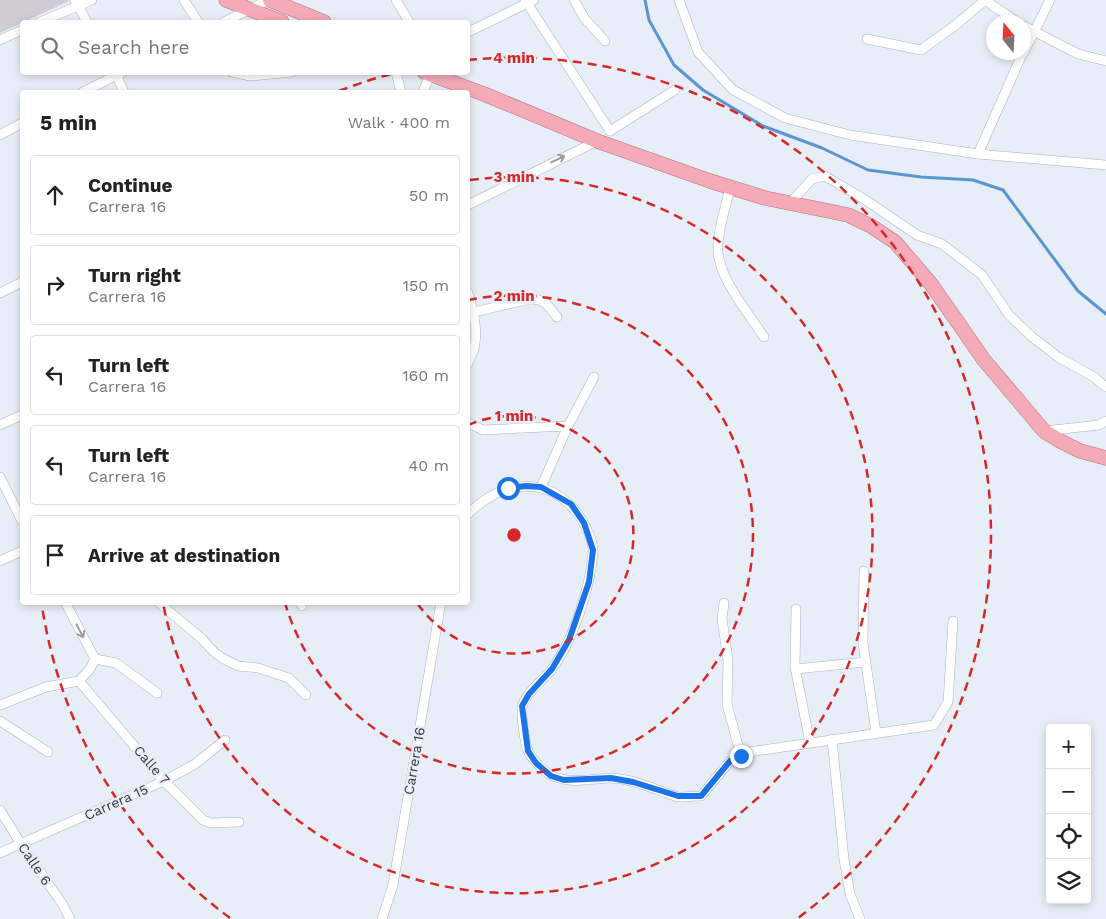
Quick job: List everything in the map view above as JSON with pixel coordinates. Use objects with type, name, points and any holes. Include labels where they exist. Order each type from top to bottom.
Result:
[{"type":"highway","points":[[226,0],[277,20]]},
{"type":"highway","points":[[269,0],[319,20]]},
{"type":"highway","points":[[430,75],[604,138],[730,188],[765,198],[848,215],[872,226],[895,242],[931,284],[984,360],[1044,431],[1080,451],[1106,458]]},
{"type":"street","points":[[44,20],[77,3],[92,0]]},
{"type":"street","points":[[184,0],[197,20]]},
{"type":"street","points":[[228,20],[269,0]]},
{"type":"street","points":[[396,0],[408,20]]},
{"type":"street","points":[[574,0],[584,19],[605,42]]},
{"type":"street","points":[[679,0],[698,52],[704,59],[733,90],[784,118],[850,135],[978,154],[1106,165]]},
{"type":"street","points":[[867,39],[921,50],[957,24],[985,0],[1007,15]]},
{"type":"street","points":[[1031,37],[1050,0]]},
{"type":"street","points":[[470,31],[529,1],[604,138]]},
{"type":"street","points":[[77,3],[86,20]]},
{"type":"street","points":[[1031,30],[1078,54],[1106,61]]},
{"type":"street","points":[[0,40],[20,31]]},
{"type":"street","points":[[978,154],[1019,60]]},
{"type":"street","points":[[88,90],[116,75]]},
{"type":"street","points":[[118,75],[123,90]]},
{"type":"street","points":[[246,75],[260,75]]},
{"type":"street","points":[[397,75],[400,90]]},
{"type":"street","points":[[423,90],[427,75]]},
{"type":"street","points":[[470,204],[604,138],[675,90]]},
{"type":"street","points":[[0,135],[20,124]]},
{"type":"street","points":[[791,202],[812,178],[825,176],[867,201],[917,235],[942,244],[982,275],[1009,315],[1032,336],[1058,357],[1106,386]]},
{"type":"street","points":[[730,188],[718,245],[720,261],[729,284],[764,337]]},
{"type":"street","points":[[0,293],[20,283]]},
{"type":"street","points":[[474,312],[530,298],[545,302],[557,317]]},
{"type":"street","points":[[470,299],[474,312],[475,348],[470,359]]},
{"type":"street","points":[[541,487],[568,426],[594,377]]},
{"type":"street","points":[[0,425],[20,416]]},
{"type":"street","points":[[1044,431],[1099,425],[1106,421]]},
{"type":"street","points":[[470,424],[483,430],[568,426]]},
{"type":"street","points":[[0,477],[20,517]]},
{"type":"street","points":[[470,512],[478,503],[508,488],[541,487],[571,504],[584,523],[593,550],[589,582],[569,640],[552,669],[529,694],[522,706],[528,751],[536,763],[551,776],[564,780],[611,778],[633,782],[678,796],[701,796],[730,761],[749,752],[934,725],[948,702],[953,621]]},
{"type":"street","points":[[0,561],[20,552]]},
{"type":"street","points":[[864,571],[863,644],[876,733]]},
{"type":"street","points":[[724,603],[722,619],[728,660],[727,704],[741,756]]},
{"type":"street","points":[[67,605],[95,659]]},
{"type":"street","points":[[162,605],[222,658],[238,666],[258,668],[289,678],[306,695]]},
{"type":"street","name":"Carrera 16","points":[[382,919],[393,885],[440,605]]},
{"type":"street","points":[[796,608],[796,669],[810,742]]},
{"type":"street","points":[[0,706],[46,687],[79,681],[90,669],[95,659]]},
{"type":"street","points":[[95,659],[116,663],[157,693]]},
{"type":"street","points":[[796,669],[866,662]]},
{"type":"street","name":"Calle 7","points":[[79,681],[164,781],[203,820],[211,823],[239,822]]},
{"type":"street","points":[[0,721],[48,752]]},
{"type":"street","points":[[832,739],[845,868],[850,894],[860,919]]},
{"type":"street","name":"Carrera 15","points":[[0,853],[164,781],[195,764],[225,740]]},
{"type":"street","name":"Calle 6","points":[[0,810],[63,905],[70,919]]},
{"type":"building","points":[[0,0],[69,0],[28,20],[20,20],[20,24],[0,33]]},
{"type":"waterway","points":[[645,0],[649,20],[674,65],[703,90],[763,126],[822,148],[868,170],[921,177],[973,180],[1003,190],[1078,291],[1106,314]]},
{"type":"route","points":[[508,488],[541,487],[571,504],[584,523],[593,550],[589,582],[569,640],[552,669],[529,694],[522,706],[528,751],[536,763],[551,776],[564,780],[611,778],[633,782],[678,796],[701,796],[730,761],[741,756]]}]
